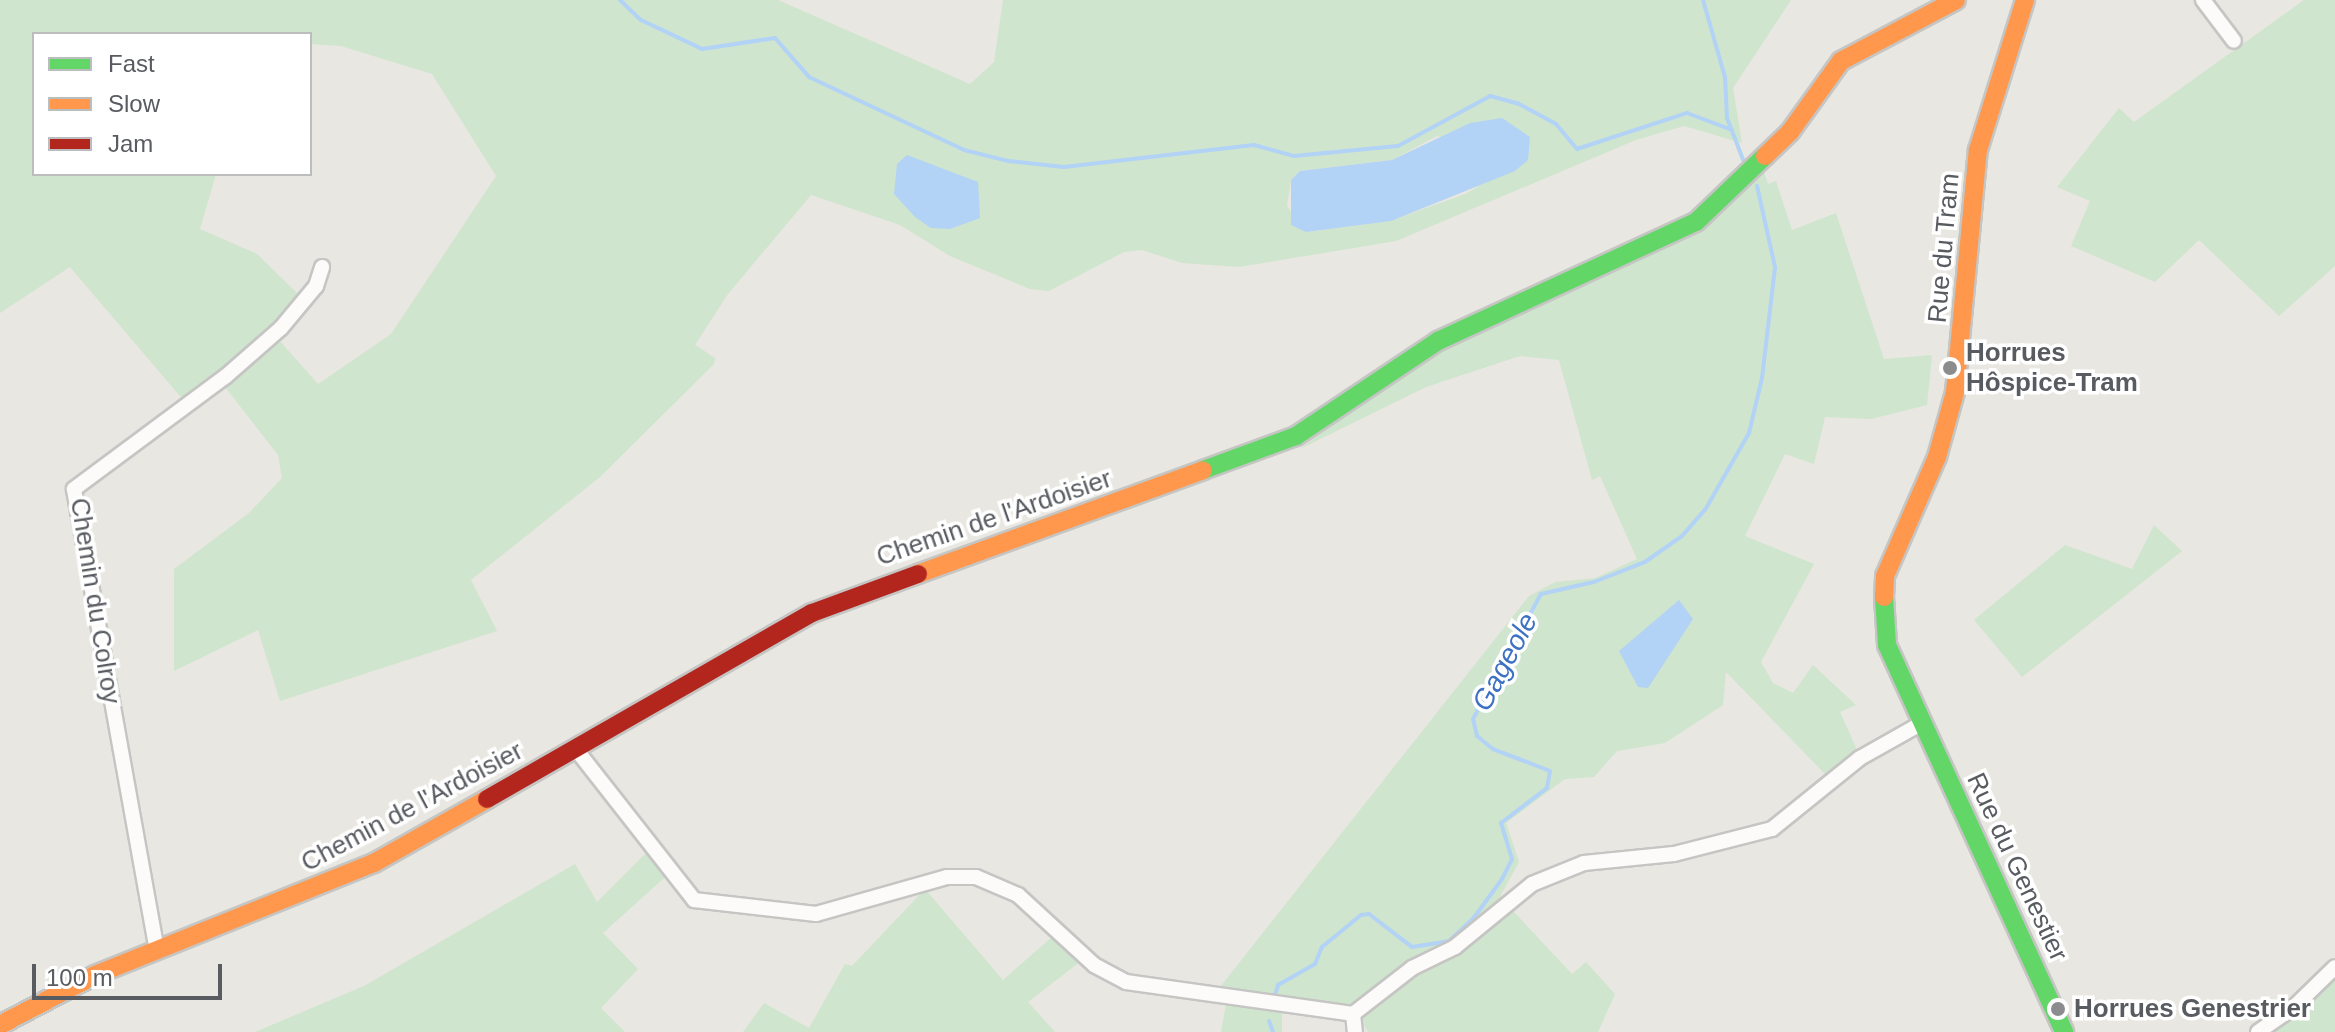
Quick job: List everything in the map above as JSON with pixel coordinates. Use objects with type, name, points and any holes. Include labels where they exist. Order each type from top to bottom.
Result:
[{"type":"street","name":"Chemin de l'Ardoisier","points":[[0,1025],[95,975],[374,863],[770,634],[856,593],[1221,468],[1296,436],[1438,341],[1657,243],[1696,222],[1769,154],[1841,61],[1956,0]]},
{"type":"street","points":[[2203,0],[2234,41]]},
{"type":"street","name":"Rue du Tram","points":[[1922,723],[1887,645],[1883,593],[1891,560],[1937,457],[1955,392],[1978,150],[1995,84],[2025,1]]},
{"type":"street","name":"Chemin du Colroy","points":[[157,951],[74,489],[225,377],[281,328],[316,286],[322,267]]},
{"type":"street","points":[[575,748],[694,900],[816,914],[947,877],[976,877],[1018,895],[1094,965],[1126,982],[1353,1014],[1402,974],[1455,947],[1532,884],[1584,863],[1674,854],[1772,829],[1860,758],[1922,723]]},
{"type":"street","name":"Rue du Genestier","points":[[1922,723],[2064,1032]]},
{"type":"street","points":[[2258,1032],[2294,1007],[2335,967]]},
{"type":"street","points":[[1353,1014],[1358,1027],[1355,1032]]},
{"type":"green space","points":[[0,0],[778,0],[970,84],[994,62],[1003,0],[1791,0],[1733,88],[1742,143],[1684,126],[1636,140],[1396,241],[1239,267],[1182,263],[1142,250],[1124,252],[1049,291],[1030,289],[950,256],[900,225],[811,195],[728,294],[695,345],[715,358],[714,364],[600,477],[471,580],[497,631],[280,701],[258,630],[174,671],[174,569],[249,513],[282,478],[278,455],[222,383],[278,339],[318,384],[391,334],[496,176],[432,74],[341,46],[312,44],[312,32],[32,32],[32,176],[215,176],[200,229],[257,254],[301,297],[247,354],[185,402],[70,267],[0,313]],"holes":[[[1437,136],[1528,159],[1465,194],[1390,221],[1306,232],[1287,206],[1291,180],[1300,171],[1392,160]]]},
{"type":"green space","points":[[2304,0],[2335,0],[2335,266],[2279,316],[2199,240],[2155,282],[2071,246],[2090,201],[2057,187],[2119,108],[2134,122]]},
{"type":"green space","points":[[1764,172],[1768,184],[1776,181],[1792,230],[1836,213],[1884,359],[1932,355],[1927,405],[1871,419],[1825,417],[1814,464],[1785,454],[1745,536],[1814,564],[1761,662],[1773,683],[1793,693],[1813,665],[1856,705],[1840,712],[1858,752],[1826,775],[1726,672],[1723,705],[1665,743],[1617,751],[1594,777],[1565,779],[1506,823],[1519,862],[1500,897],[1572,974],[1586,962],[1615,994],[1598,1032],[1368,1032],[1354,1007],[1282,1006],[1282,1032],[1221,1032],[1227,999],[1213,996],[1529,596],[1555,582],[1595,578],[1637,559],[1600,476],[1592,480],[1559,360],[1520,356],[1426,387],[1300,449],[1410,366]]},
{"type":"green space","points":[[2154,525],[2182,551],[2022,677],[1974,620],[2065,545],[2132,569]]},
{"type":"green space","points":[[653,846],[673,870],[603,933],[638,969],[601,1008],[625,1032],[255,1032],[364,986],[575,864],[597,902]]},
{"type":"green space","points":[[925,889],[1003,980],[1060,930],[1086,957],[1028,1002],[1055,1032],[743,1032],[764,1003],[809,1028],[845,964],[852,966]]},
{"type":"green space","points":[[2335,969],[2335,1032],[2262,1032]]},
{"type":"water","points":[[1502,118],[1530,137],[1528,160],[1515,171],[1391,221],[1306,232],[1291,225],[1291,180],[1300,171],[1392,160],[1470,123]]},
{"type":"water","points":[[907,155],[978,182],[980,218],[950,229],[931,228],[915,217],[894,194],[897,164]]},
{"type":"water","points":[[1679,600],[1693,619],[1648,688],[1638,687],[1619,651]]},
{"type":"waterway","points":[[620,0],[641,20],[702,49],[775,38],[809,77],[964,150],[1008,161],[1064,167],[1254,145],[1294,156],[1398,146],[1490,96],[1517,103],[1556,124],[1577,149],[1687,113],[1732,130]]},
{"type":"waterway","name":"Gageole","points":[[1703,0],[1725,77],[1727,118],[1744,162]]},
{"type":"waterway","name":"Gageole","points":[[1274,999],[1278,985],[1315,964],[1322,947],[1361,915],[1369,914],[1412,947],[1449,941],[1473,919],[1502,879],[1512,859],[1501,823],[1547,788],[1550,771],[1493,749],[1477,736],[1473,719],[1541,594],[1594,582],[1645,562],[1682,536],[1705,510],[1749,433],[1762,378],[1775,267],[1757,186]]},
{"type":"waterway","name":"Gageole","points":[[1269,1021],[1273,1032]]},
{"type":"traffic: fast","points":[[1203,470],[1296,436],[1438,341],[1696,222],[1765,156]]},
{"type":"traffic: fast","points":[[1884,597],[1887,645],[2064,1032]]},
{"type":"traffic: slow","points":[[1765,156],[1790,132],[1841,61],[1956,0]]},
{"type":"traffic: slow","points":[[1884,597],[1885,576],[1937,457],[1955,392],[1978,150],[2025,0]]},
{"type":"traffic: slow","points":[[918,574],[1203,470]]},
{"type":"traffic: slow","points":[[0,1025],[95,975],[374,863],[487,799]]},
{"type":"traffic: jam","points":[[487,799],[812,613],[918,574]]},
{"type":"place","name":"Horrues Hôspice-Tram","points":[[1950,368]]},
{"type":"place","name":"Horrues Genestrier","points":[[2058,1009]]}]
